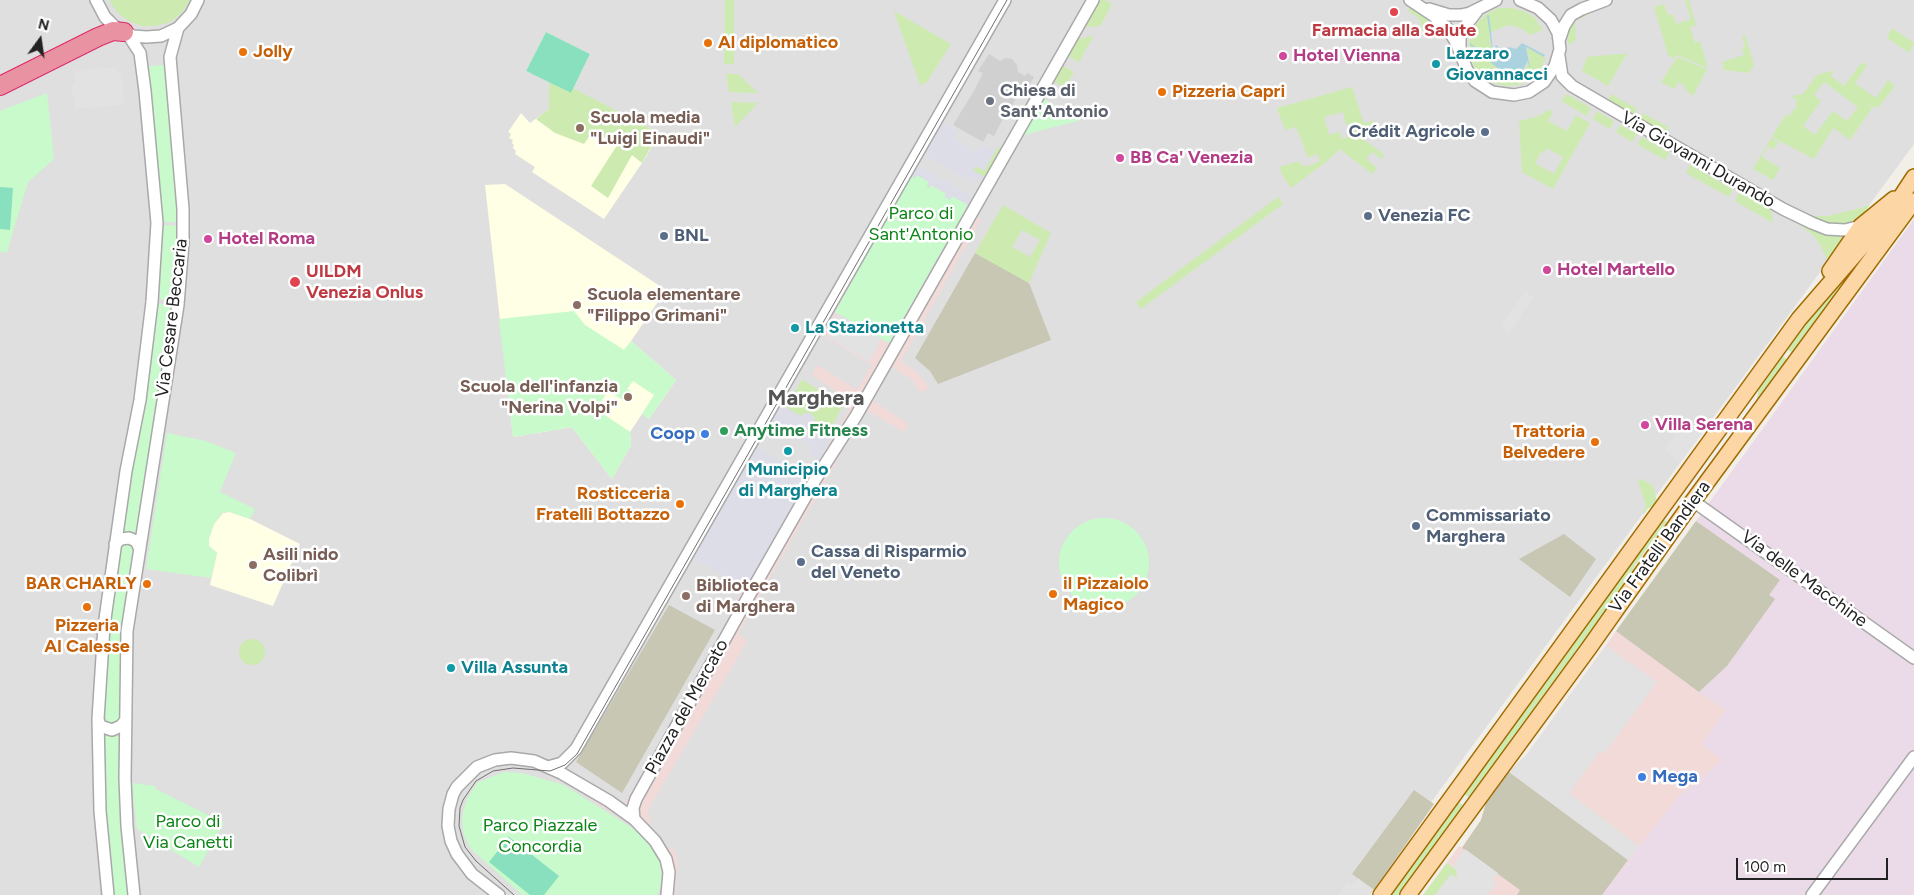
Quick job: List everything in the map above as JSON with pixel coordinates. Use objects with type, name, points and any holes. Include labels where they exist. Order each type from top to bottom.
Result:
[{"type":"highway","points":[[0,86],[98,37],[113,31],[125,33]]},
{"type":"main road","name":"Via Fratelli Bandiera","points":[[1408,895],[1589,648],[1909,195],[1914,177]]},
{"type":"main road","name":"Via Fratelli Bandiera","points":[[1800,319],[1821,284],[1861,226],[1909,195]]},
{"type":"main road","name":"Via Fratelli Bandiera","points":[[1381,895],[1800,319],[1909,195]]},
{"type":"main road","points":[[1676,488],[1693,500]]},
{"type":"street","name":"Via Cesare Beccaria","points":[[87,0],[98,4],[112,24],[125,33],[140,53],[157,224],[152,302],[140,400],[126,471],[104,626],[98,719],[100,811],[108,895]]},
{"type":"street","points":[[125,33],[141,37],[166,34],[178,28],[191,14],[198,0]]},
{"type":"street","points":[[548,767],[562,763],[576,749],[1004,0]]},
{"type":"street","name":"Piazza del Mercato","points":[[634,819],[633,808],[636,799],[756,584],[839,441],[856,416],[1094,0]]},
{"type":"street","points":[[1411,0],[1423,7],[1450,32],[1467,70],[1479,84],[1492,92],[1514,95],[1528,92],[1544,82],[1552,71],[1559,56],[1560,38],[1564,26],[1571,16],[1582,9],[1606,0]]},
{"type":"street","points":[[1423,7],[1457,16],[1470,13],[1496,0]]},
{"type":"street","points":[[1520,0],[1532,4],[1542,11],[1553,23],[1560,38]]},
{"type":"street","points":[[1450,32],[1479,9]]},
{"type":"street","points":[[1460,51],[1461,34],[1466,24],[1479,9]]},
{"type":"street","name":"Via Cesare Beccaria","points":[[134,895],[127,826],[126,631],[178,305],[183,242],[182,185],[170,57],[178,28]]},
{"type":"street","name":"Via Giovanni Durando","points":[[1559,56],[1562,76],[1572,86],[1783,210],[1828,228],[1845,230],[1861,226]]},
{"type":"street","name":"Via delle Macchine","points":[[1693,500],[1914,658]]},
{"type":"street","points":[[115,544],[121,539],[129,538],[136,542],[140,549]]},
{"type":"street","points":[[98,719],[100,726],[112,730],[121,726],[125,721]]},
{"type":"street","points":[[1812,895],[1914,757]]},
{"type":"street","points":[[498,895],[472,874],[457,854],[451,841],[448,826],[449,809],[453,794],[461,782],[477,767],[495,760],[507,758],[522,758],[548,767],[609,801],[634,819],[656,842],[664,854],[669,868],[667,895]]},
{"type":"shaded area","points":[[0,0],[1914,0],[1914,144],[1363,895],[0,895]]},
{"type":"shaded area","name":"Scuola media \"Luigi Einaudi\"","points":[[546,32],[590,54],[573,89],[659,133],[646,157],[604,219],[532,172],[535,167],[515,154],[513,140],[509,138],[511,134],[508,132],[521,113],[530,123],[549,109],[549,82],[526,71]]},
{"type":"shaded area","name":"Chiesa di Sant'Antonio","points":[[989,54],[1000,61],[1006,58],[1012,59],[1017,65],[1018,72],[1025,76],[1027,73],[1034,77],[1021,98],[1017,96],[1010,110],[1008,109],[994,136],[988,133],[983,142],[953,125],[974,91],[983,73],[978,71]]},
{"type":"shaded area","points":[[114,67],[122,74],[124,105],[75,109],[74,96],[70,89],[75,83],[75,71]]},
{"type":"shaded area","points":[[940,122],[958,131],[954,139],[977,152],[981,145],[995,151],[984,171],[976,166],[973,170],[986,178],[984,180],[973,183],[926,156],[925,148]]},
{"type":"shaded area","points":[[920,167],[969,194],[971,199],[970,206],[952,196],[950,200],[945,197],[946,193],[931,185],[929,188],[927,187],[929,182],[917,175],[915,178],[910,176],[914,170]]},
{"type":"shaded area","name":"Scuola elementare \"Filippo Grimani\"","points":[[505,184],[666,290],[631,341],[676,380],[649,419],[642,414],[630,432],[631,445],[612,479],[572,427],[513,437],[485,185]]},
{"type":"shaded area","points":[[968,211],[981,219],[901,361],[916,371],[930,388],[921,392],[911,379],[892,367],[873,401],[909,424],[904,432],[866,410],[738,634],[748,640],[648,810],[652,832],[665,848],[674,849],[678,861],[675,895],[660,895],[664,880],[662,862],[653,846],[635,827],[590,799],[595,789],[624,805],[727,627],[731,611],[748,579],[853,403],[812,375],[817,365],[857,390],[872,365],[823,336],[836,313],[890,344]]},
{"type":"shaded area","points":[[1914,219],[1914,895],[1602,895],[1679,796],[1722,760],[1702,744],[1726,710],[1699,692],[1727,666],[1779,580],[1696,521]]},
{"type":"shaded area","points":[[975,253],[1029,283],[1051,340],[938,384],[930,371],[915,358]]},
{"type":"shaded area","points":[[1525,291],[1534,297],[1509,333],[1500,326]]},
{"type":"shaded area","points":[[839,314],[882,339],[869,362],[827,337]]},
{"type":"shaded area","points":[[780,404],[801,416],[805,413],[810,413],[815,418],[814,424],[833,435],[819,461],[809,455],[813,447],[778,428],[774,435],[766,430]]},
{"type":"shaded area","points":[[1707,426],[1680,463],[1665,450],[1676,433]]},
{"type":"shaded area","points":[[756,447],[810,477],[747,589],[693,558]]},
{"type":"shaded area","name":"Asili nido Colibrì","points":[[230,512],[250,519],[300,544],[273,606],[210,585],[217,553],[209,546],[209,538],[214,524],[223,513]]},
{"type":"shaded area","points":[[1696,521],[1780,580],[1727,666],[1699,691],[1726,710],[1723,760],[1679,796],[1602,895],[1423,895],[1481,820],[1486,803],[1509,772],[1527,754]]},
{"type":"shaded area","points":[[1696,521],[1780,580],[1769,595],[1775,599],[1727,666],[1699,692],[1616,631]]},
{"type":"shaded area","points":[[1564,534],[1596,559],[1570,597],[1519,559]]},
{"type":"shaded area","points":[[669,605],[715,630],[622,793],[576,762]]},
{"type":"shaded area","points":[[1606,646],[1657,682],[1604,754],[1600,751],[1569,793],[1639,846],[1628,860],[1509,772],[1527,754]]},
{"type":"shaded area","points":[[1509,772],[1628,860],[1602,895],[1517,895],[1520,890],[1462,848],[1481,820],[1486,803]]},
{"type":"shaded area","points":[[1414,790],[1434,804],[1374,890],[1352,874]]},
{"type":"shaded area","points":[[1465,849],[1498,873],[1493,880],[1496,883],[1487,895],[1435,895],[1451,874],[1457,878],[1457,872],[1453,866]]},
{"type":"shaded area","points":[[1359,879],[1374,890],[1370,895],[1338,895],[1347,882],[1351,885],[1355,880]]},
{"type":"green space","points":[[109,0],[190,0],[181,14],[170,22],[156,26],[142,26],[128,21],[117,12]]},
{"type":"green space","points":[[725,0],[734,0],[734,64],[724,64]]},
{"type":"green space","points":[[1099,0],[1105,0],[1112,4],[1101,25],[1085,26]]},
{"type":"green space","points":[[1685,0],[1689,0],[1696,25],[1690,27],[1695,43],[1700,41],[1708,68],[1677,55],[1673,59],[1668,55],[1654,7],[1664,4],[1668,15],[1673,14],[1676,24],[1691,19]]},
{"type":"green space","points":[[1410,7],[1427,18],[1430,28],[1426,35],[1422,33],[1418,17],[1408,11]]},
{"type":"green space","points":[[1499,8],[1512,8],[1524,11],[1534,17],[1543,30],[1529,35],[1523,29],[1509,25],[1489,33],[1494,66],[1505,74],[1513,74],[1524,70],[1530,60],[1526,47],[1546,58],[1534,77],[1522,84],[1508,86],[1495,84],[1483,77],[1474,67],[1470,55],[1469,43],[1472,31],[1488,13]]},
{"type":"green space","points":[[894,11],[951,44],[927,82],[920,85]]},
{"type":"green space","points":[[1587,12],[1587,16],[1575,20],[1576,40],[1568,45],[1567,31],[1575,19]]},
{"type":"green space","points":[[1892,28],[1914,43],[1909,53],[1887,38]]},
{"type":"green space","points":[[546,32],[590,54],[571,93],[526,71]]},
{"type":"green space","points":[[1094,35],[1079,62],[1067,56],[1076,40]]},
{"type":"green space","points":[[1745,35],[1754,65],[1749,73],[1724,70],[1722,62],[1744,55],[1742,48],[1745,47],[1742,36]]},
{"type":"green space","points":[[1627,54],[1608,86],[1582,71],[1587,57]]},
{"type":"green space","points":[[1677,57],[1707,69],[1693,96],[1679,82],[1674,89],[1661,82]]},
{"type":"green space","points":[[1862,62],[1867,66],[1855,83],[1876,98],[1888,80],[1895,86],[1878,108],[1875,106],[1873,108],[1860,98],[1872,108],[1850,140],[1833,128],[1814,159],[1772,137],[1784,117],[1786,115],[1789,116],[1797,106],[1795,104],[1797,101],[1792,96],[1803,94],[1817,75],[1834,70],[1831,76],[1844,86]],"holes":[[[1824,82],[1858,107],[1847,121],[1833,111],[1815,135],[1803,126],[1821,101],[1814,95]]]},
{"type":"green space","points":[[165,65],[180,222],[161,222],[162,205],[149,66]]},
{"type":"green space","points":[[1062,65],[1074,72],[1065,88],[1053,81]]},
{"type":"green space","points":[[726,74],[738,74],[758,93],[729,92]]},
{"type":"green space","points":[[549,82],[571,93],[573,88],[659,133],[642,163],[632,155],[608,198],[591,186],[623,136],[615,131],[610,137],[607,136],[605,138],[593,131],[584,144],[555,133],[536,119],[549,109]]},
{"type":"green space","points":[[1352,87],[1364,123],[1374,121],[1378,128],[1362,138],[1384,155],[1381,159],[1373,152],[1366,159],[1377,168],[1372,174],[1340,149],[1291,188],[1281,173],[1280,167],[1299,161],[1302,166],[1306,165],[1307,167],[1320,161],[1317,154],[1308,158],[1296,127],[1285,130],[1277,108]],"holes":[[[1343,112],[1346,125],[1349,124],[1352,136],[1342,139],[1340,132],[1329,135],[1324,117]]]},
{"type":"green space","points":[[47,93],[54,159],[28,182],[7,252],[0,252],[0,111]]},
{"type":"green space","points":[[1567,94],[1591,108],[1587,116],[1561,101]]},
{"type":"green space","points":[[1611,94],[1637,109],[1632,117],[1607,102]]},
{"type":"green space","points":[[1042,98],[1081,120],[1020,136]]},
{"type":"green space","points":[[731,102],[758,103],[735,127]]},
{"type":"green space","points":[[1549,110],[1553,112],[1548,121],[1567,131],[1576,115],[1590,123],[1553,189],[1522,172],[1519,121],[1536,117]],"holes":[[[1547,148],[1563,157],[1554,174],[1535,163],[1541,152],[1544,153]]]},
{"type":"green space","points":[[1597,111],[1614,121],[1610,129],[1593,119]]},
{"type":"green space","points":[[1643,113],[1668,127],[1664,135],[1639,120]]},
{"type":"green space","points":[[1620,125],[1637,134],[1632,142],[1616,132]]},
{"type":"green space","points":[[1642,137],[1669,153],[1665,160],[1637,144]]},
{"type":"green space","points":[[1771,138],[1778,142],[1774,149],[1768,146],[1762,157],[1780,168],[1773,180],[1753,169]]},
{"type":"green space","points":[[998,147],[1002,149],[986,178],[973,170],[976,166],[984,171]]},
{"type":"green space","points":[[1690,165],[1733,189],[1729,197],[1686,173]]},
{"type":"green space","name":"Parco di Sant'Antonio","points":[[916,175],[929,182],[927,186],[929,188],[931,185],[946,194],[945,197],[950,199],[952,196],[968,205],[889,343],[835,312],[911,176],[915,178]]},
{"type":"green space","points":[[0,187],[13,188],[10,230],[0,229]]},
{"type":"green space","points":[[1739,192],[1771,210],[1773,223],[1735,201]]},
{"type":"green space","points":[[1278,197],[1283,204],[1141,309],[1136,302]]},
{"type":"green space","points":[[1003,205],[1051,233],[1029,283],[975,253]],"holes":[[[1022,230],[1040,240],[1030,257],[1012,247]]]},
{"type":"green space","points":[[1868,205],[1859,220],[1849,224],[1816,220],[1802,212],[1813,216],[1828,216]]},
{"type":"green space","points":[[1894,216],[1794,354],[1787,349],[1830,291]]},
{"type":"green space","points":[[1798,221],[1848,235],[1828,261],[1813,235],[1797,223]]},
{"type":"green space","points":[[163,226],[179,226],[175,301],[157,299]]},
{"type":"green space","points":[[156,303],[174,306],[137,534],[131,531],[123,532],[157,310]]},
{"type":"green space","points":[[574,311],[585,325],[624,350],[631,341],[676,380],[649,419],[642,414],[654,395],[633,381],[627,389],[631,391],[625,401],[608,391],[596,409],[630,432],[631,445],[612,479],[572,427],[513,437],[499,319]]},
{"type":"green space","points":[[1781,355],[1789,361],[1756,403],[1760,383]]},
{"type":"green space","points":[[803,380],[843,405],[829,432],[814,424],[813,416],[810,413],[801,416],[786,408]]},
{"type":"green space","points":[[167,433],[206,441],[236,453],[220,492],[255,509],[250,519],[230,512],[223,512],[214,524],[209,538],[209,546],[217,553],[211,578],[146,569]]},
{"type":"green space","points":[[1642,479],[1653,486],[1657,502],[1654,507],[1648,508],[1643,515],[1646,506],[1638,481]]},
{"type":"green space","points":[[1104,518],[1121,521],[1136,531],[1146,546],[1149,563],[1146,580],[1136,595],[1121,605],[1104,608],[1087,605],[1072,595],[1062,580],[1059,563],[1062,546],[1072,531],[1087,521]]},
{"type":"green space","points":[[1663,519],[1667,522],[1635,565],[1629,581],[1470,798],[1463,793]]},
{"type":"green space","points":[[128,541],[135,548],[122,661],[120,719],[112,723],[108,722],[104,714],[107,645],[121,544]]},
{"type":"green space","points":[[252,639],[261,643],[265,652],[261,661],[252,665],[243,661],[239,652],[243,643]]},
{"type":"green space","points":[[119,730],[131,895],[113,895],[106,816],[105,731]]},
{"type":"green space","name":"Parco Piazzale Concordia","points":[[503,772],[522,773],[564,785],[634,829],[651,847],[660,863],[662,880],[658,895],[522,895],[471,849],[464,835],[462,823],[467,799],[477,783]]},
{"type":"green space","name":"Parco di Via Canetti","points":[[132,783],[155,786],[156,789],[224,823],[199,867],[137,829]]},
{"type":"green space","points":[[1457,801],[1464,806],[1400,895],[1390,895]]},
{"type":"green space","points":[[509,837],[559,876],[544,895],[530,895],[489,862]]},
{"type":"green space","points":[[1447,863],[1456,870],[1457,879],[1451,874],[1435,895],[1423,895]]},
{"type":"water","points":[[1489,15],[1493,50],[1496,45],[1504,50],[1509,47],[1516,49],[1522,43],[1545,55],[1544,57],[1526,47],[1531,78],[1528,61],[1514,85],[1521,71],[1508,74],[1479,72],[1502,72],[1470,45],[1470,43],[1494,63],[1487,16]]},
{"type":"tram line","points":[[514,895],[476,861],[465,847],[459,826],[460,808],[463,800],[476,781],[493,771],[513,768],[550,771],[565,765],[577,754],[1007,0]]},
{"type":"place","name":"Farmacia alla Salute","points":[[1394,12]]},
{"type":"place","name":"Al diplomatico","points":[[708,43]]},
{"type":"place","name":"Jolly","points":[[243,52]]},
{"type":"place","name":"Hotel Vienna","points":[[1283,56]]},
{"type":"place","name":"Lazzaro Giovannacci","points":[[1436,64]]},
{"type":"place","name":"Pizzeria Capri","points":[[1162,92]]},
{"type":"place","name":"Chiesa di Sant'Antonio","points":[[990,101]]},
{"type":"place","name":"Scuola media \"Luigi Einaudi\"","points":[[580,128]]},
{"type":"place","name":"Crédit Agricole","points":[[1485,132]]},
{"type":"place","name":"BB Ca' Venezia","points":[[1120,158]]},
{"type":"place","name":"Venezia FC","points":[[1368,216]]},
{"type":"place","name":"BNL","points":[[664,236]]},
{"type":"place","name":"Hotel Roma","points":[[208,239]]},
{"type":"place","name":"Hotel Martello","points":[[1547,270]]},
{"type":"place","name":"UILDM Venezia Onlus","points":[[295,282]]},
{"type":"place","name":"Scuola elementare \"Filippo Grimani\"","points":[[577,305]]},
{"type":"place","name":"La Stazionetta","points":[[795,328]]},
{"type":"place","name":"Scuola dell'infanzia \"Nerina Volpi\"","points":[[628,397]]},
{"type":"place","name":"Villa Serena","points":[[1645,425]]},
{"type":"place","name":"Anytime Fitness","points":[[724,431]]},
{"type":"place","name":"Coop","points":[[705,434]]},
{"type":"place","name":"Trattoria Belvedere","points":[[1595,442]]},
{"type":"place","name":"Municipio di Marghera","points":[[788,451]]},
{"type":"place","name":"Rosticceria Fratelli Bottazzo","points":[[680,504]]},
{"type":"place","name":"Commissariato Marghera","points":[[1416,526]]},
{"type":"place","name":"Cassa di Risparmio del Veneto","points":[[801,562]]},
{"type":"place","name":"Asili nido Colibrì","points":[[253,565]]},
{"type":"place","name":"BAR CHARLY","points":[[147,584]]},
{"type":"place","name":"il Pizzaiolo Magico","points":[[1053,594]]},
{"type":"place","name":"Biblioteca di Marghera","points":[[686,596]]},
{"type":"place","name":"Pizzeria Al Calesse","points":[[87,607]]},
{"type":"place","name":"Villa Assunta","points":[[451,668]]},
{"type":"place","name":"Mega","points":[[1642,777]]},
{"type":"district","name":"Marghera","points":[[816,399]]}]
